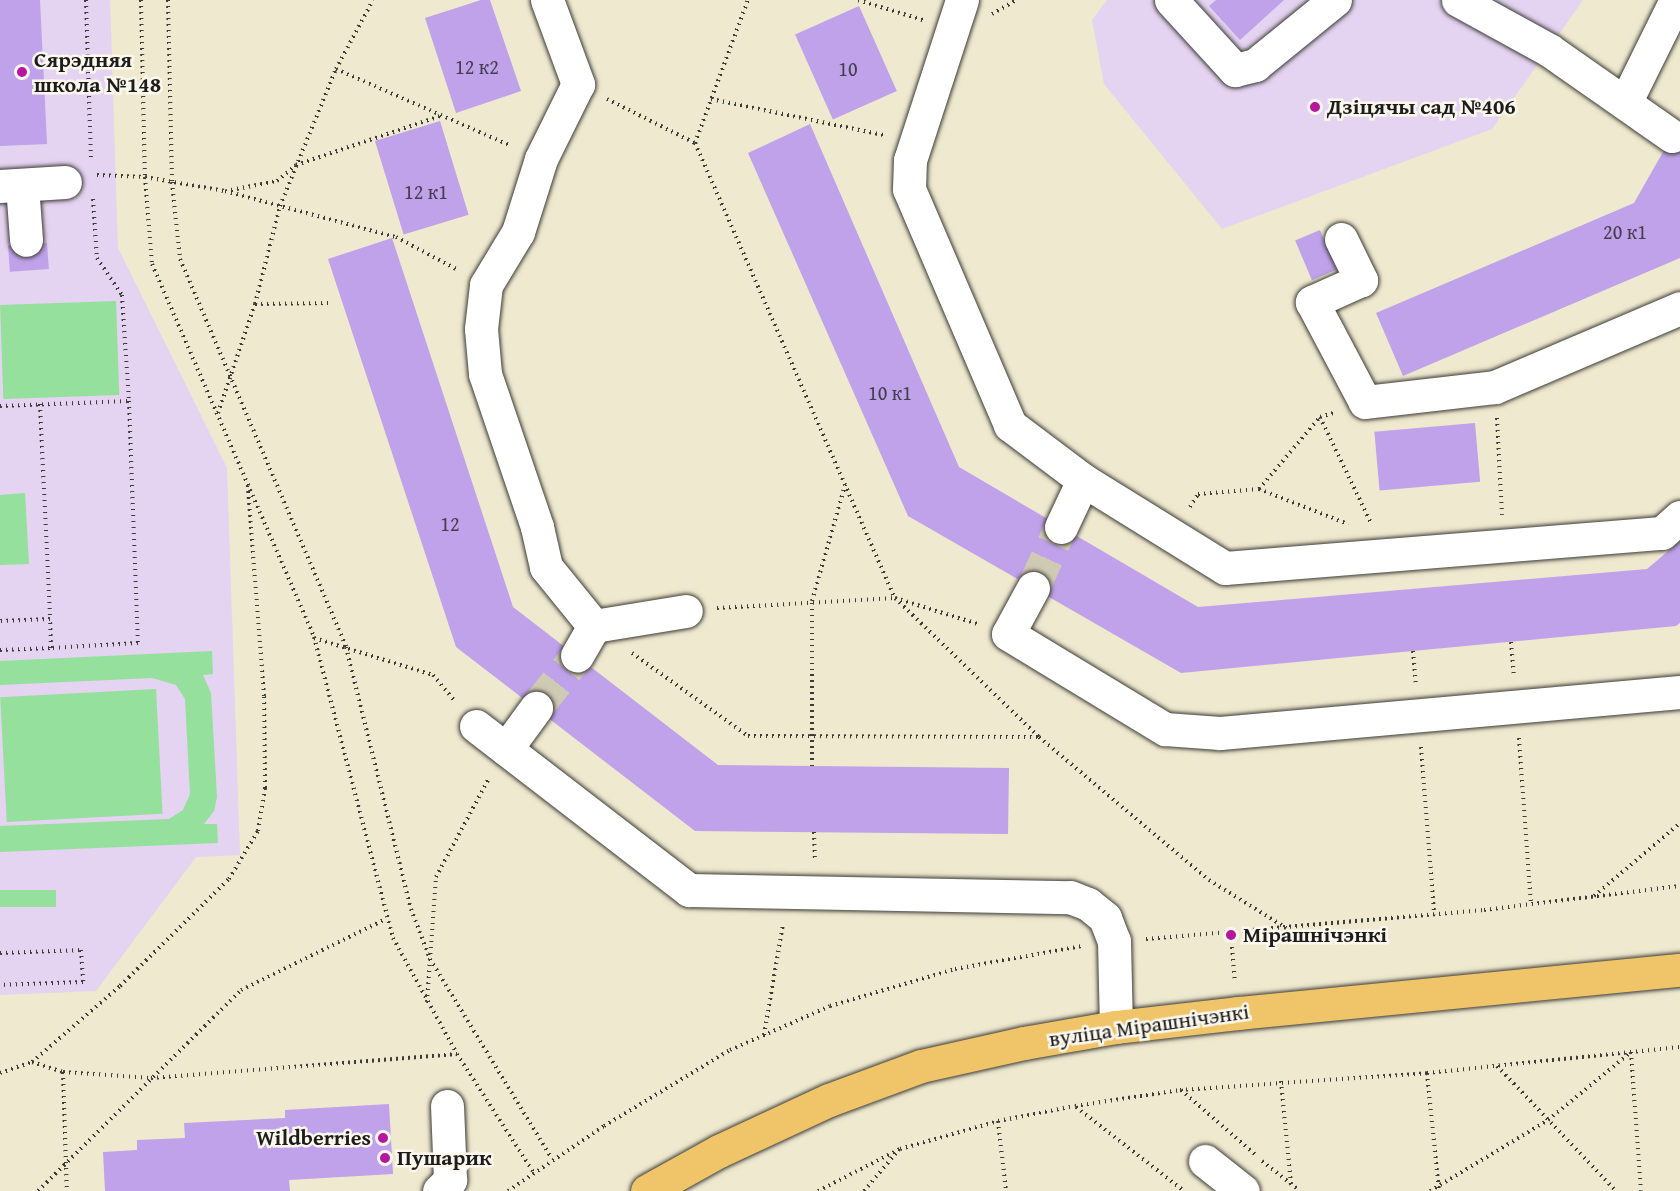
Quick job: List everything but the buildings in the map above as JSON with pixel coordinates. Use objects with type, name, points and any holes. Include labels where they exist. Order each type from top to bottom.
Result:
[{"type":"main road","name":"вуліца Мірашнічэнкі","points":[[647,1191],[719,1151],[819,1105],[921,1066],[1116,1027],[1680,970]]},
{"type":"lane","points":[[547,0],[578,84],[542,159],[518,232],[486,285],[481,329],[486,374],[537,527],[546,567],[594,626]]},
{"type":"lane","points":[[1171,0],[1235,70],[1255,65],[1335,0]]},
{"type":"lane","points":[[1458,0],[1549,50],[1672,136]]},
{"type":"lane","points":[[1625,103],[1676,0]]},
{"type":"lane","points":[[957,15],[910,160],[909,189],[917,215],[1010,425],[1083,480],[1225,568],[1382,545],[1504,545],[1662,533],[1680,517]]},
{"type":"lane","points":[[26,240],[11,186],[83,181]]},
{"type":"lane","points":[[1341,239],[1361,280],[1312,302],[1365,402],[1495,387],[1680,308]]},
{"type":"lane","points":[[1061,527],[1083,480]]},
{"type":"lane","points":[[1033,588],[1008,634],[1165,729],[1220,733],[1680,692]]},
{"type":"lane","points":[[594,626],[686,610]]},
{"type":"lane","points":[[577,656],[594,626]]},
{"type":"lane","points":[[506,749],[536,708]]},
{"type":"lane","points":[[476,726],[689,890],[1070,897],[1088,904],[1105,918],[1114,941],[1116,1027]]},
{"type":"lane","points":[[439,1191],[450,1180],[447,1106]]},
{"type":"lane","points":[[1205,1161],[1243,1191]]},
{"type":"path","points":[[86,0],[83,181],[145,177],[225,191],[396,237],[486,285]]},
{"type":"path","points":[[141,0],[145,177],[152,264],[314,638],[386,919],[427,1003],[534,1173]]},
{"type":"path","points":[[168,0],[172,182],[180,259],[231,373],[346,648],[411,909],[430,958],[552,1160]]},
{"type":"path","points":[[218,413],[255,304],[280,206],[336,69],[373,0]]},
{"type":"path","points":[[695,143],[748,0]]},
{"type":"path","points":[[858,0],[957,15]]},
{"type":"path","points":[[997,12],[1016,0]]},
{"type":"path","points":[[336,69],[542,159]]},
{"type":"path","points":[[578,84],[695,143],[895,598],[1039,737],[1209,880],[1287,928]]},
{"type":"path","points":[[711,99],[915,142]]},
{"type":"path","points":[[225,191],[247,190],[277,181],[296,165],[443,115]]},
{"type":"path","points":[[0,650],[138,643],[129,401],[122,295],[97,258],[93,196]]},
{"type":"path","points":[[255,304],[328,303]]},
{"type":"path","points":[[1495,387],[1504,545]]},
{"type":"path","points":[[0,406],[129,401]]},
{"type":"path","points":[[1259,489],[1320,417],[1365,402]]},
{"type":"path","points":[[40,404],[51,648]]},
{"type":"path","points":[[1320,417],[1382,545]]},
{"type":"path","points":[[0,1073],[32,1062],[120,986],[229,879],[258,831],[266,788],[264,696],[248,482]]},
{"type":"path","points":[[812,766],[812,601],[845,484]]},
{"type":"path","points":[[1173,537],[1198,494],[1259,489],[1382,545]]},
{"type":"path","points":[[686,610],[895,598],[1008,634]]},
{"type":"path","points":[[0,621],[50,619]]},
{"type":"path","points":[[594,626],[748,736],[1039,737]]},
{"type":"path","points":[[314,638],[433,675],[476,726]]},
{"type":"path","points":[[1516,707],[1532,905]]},
{"type":"path","points":[[1418,716],[1434,915]]},
{"type":"path","points":[[427,1003],[436,877],[506,749]]},
{"type":"path","points":[[1594,896],[1680,823]]},
{"type":"path","points":[[508,1191],[552,1160],[730,1050],[830,1006],[955,969],[1114,941],[1231,935],[1532,905],[1680,886]]},
{"type":"path","points":[[38,1191],[65,1167],[241,990],[386,919]]},
{"type":"path","points":[[1231,935],[1238,1013]]},
{"type":"path","points":[[764,1035],[782,937]]},
{"type":"path","points":[[0,953],[81,950],[83,982],[0,985]]},
{"type":"path","points":[[818,1191],[900,1149],[998,1121],[1075,1107],[1180,1090],[1281,1081],[1427,1073],[1680,1047]]},
{"type":"path","points":[[1430,1191],[1439,1183],[1548,1120],[1631,1052]]},
{"type":"path","points":[[1631,1052],[1641,1191]]},
{"type":"path","points":[[32,1062],[63,1072],[151,1078],[457,1054]]},
{"type":"path","points":[[1497,1065],[1616,1191]]},
{"type":"path","points":[[63,1072],[67,1191]]},
{"type":"path","points":[[1427,1073],[1438,1191]]},
{"type":"path","points":[[1281,1081],[1291,1185]]},
{"type":"path","points":[[1180,1090],[1300,1191]]},
{"type":"path","points":[[1075,1107],[1184,1191]]},
{"type":"path","points":[[998,1121],[1006,1191]]},
{"type":"path","points":[[864,1191],[900,1149]]},
{"type":"shaded area","points":[[0,0],[110,0],[118,248],[227,468],[240,855],[196,857],[96,991],[0,995]]},
{"type":"shaded area","name":"Дзіцячы сад №406","points":[[1107,0],[1583,0],[1492,129],[1222,229],[1104,84],[1092,20]]},
{"type":"green space","points":[[116,301],[119,395],[3,399],[0,305]]},
{"type":"green space","points":[[25,493],[29,564],[0,565],[0,495]]},
{"type":"green space","points":[[212,651],[213,674],[203,675],[211,693],[217,797],[214,811],[204,824],[217,824],[218,843],[0,852],[0,826],[169,819],[183,810],[190,794],[185,699],[176,685],[152,678],[0,685],[0,661]]},
{"type":"green space","points":[[156,689],[163,814],[7,822],[0,697]]},
{"type":"green space","points":[[0,890],[56,890],[56,907],[0,907]]},
{"type":"tunnel","points":[[1033,588],[1061,527]]},
{"type":"tunnel","points":[[536,708],[577,656]]},
{"type":"place","name":"Сярэдняя школа №148","points":[[22,72]]},
{"type":"place","name":"Дзіцячы сад №406","points":[[1315,107]]},
{"type":"place","name":"Мірашнічэнкі","points":[[1231,935]]},
{"type":"place","name":"Wildberries","points":[[383,1138]]},
{"type":"place","name":"Пушарик","points":[[385,1158]]}]
